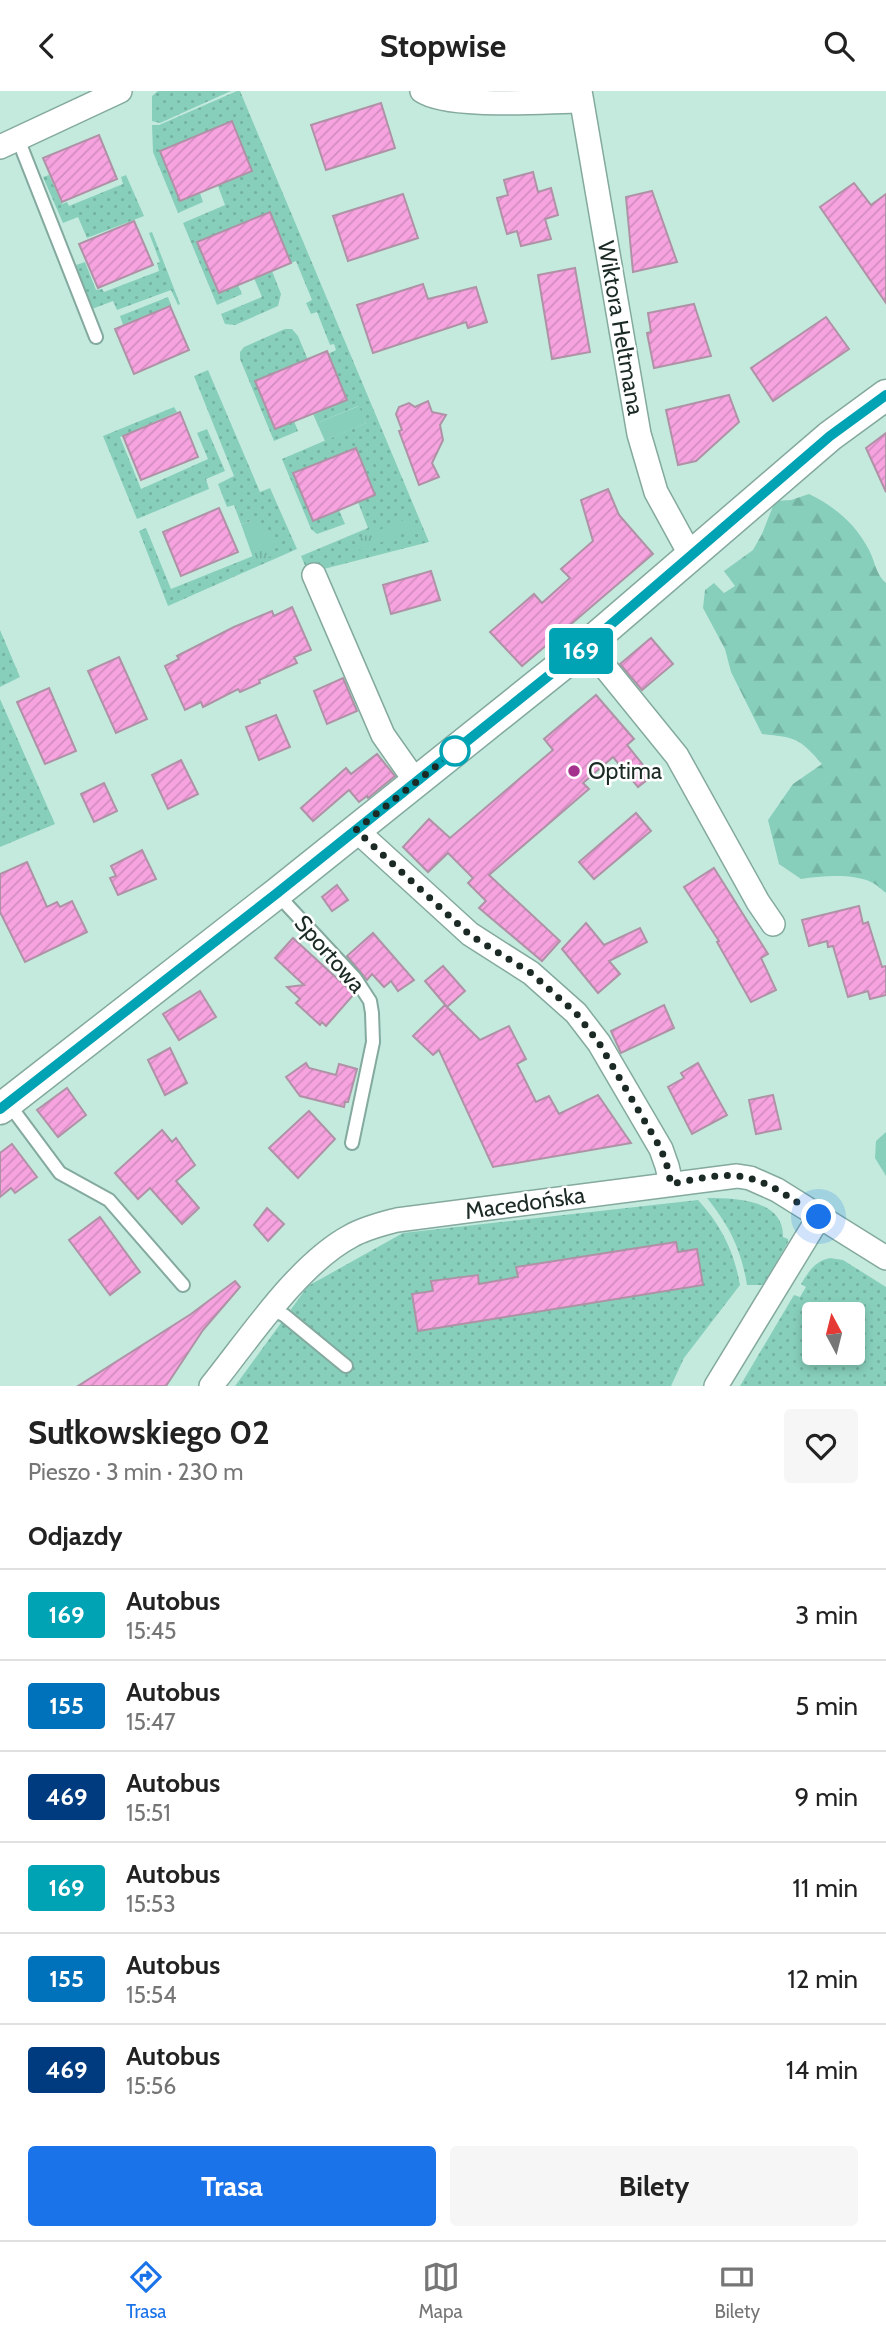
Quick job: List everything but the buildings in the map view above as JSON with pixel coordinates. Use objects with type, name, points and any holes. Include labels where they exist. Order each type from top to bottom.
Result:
[{"type":"street","points":[[9,143],[120,91]]},
{"type":"street","points":[[422,91],[456,100],[581,96]]},
{"type":"street","name":"Wiktora Heltmana","points":[[581,96],[644,453],[656,492],[691,556]]},
{"type":"street","points":[[4,1106],[276,894],[587,645],[830,436],[886,395]]},
{"type":"street","points":[[314,575],[383,735],[416,782]]},
{"type":"street","points":[[587,645],[677,756],[758,902],[774,924]]},
{"type":"street","points":[[356,830],[470,935],[531,973],[582,1020],[599,1043],[661,1149],[671,1184]]},
{"type":"street","name":"Macedońska","points":[[211,1386],[272,1310],[315,1262],[351,1236],[397,1220],[725,1176],[750,1178],[776,1190],[886,1258]]},
{"type":"street","points":[[716,1386],[819,1217]]},
{"type":"lane","points":[[9,143],[96,337]]},
{"type":"lane","name":"Sportowa","points":[[276,894],[355,978],[370,1001],[373,1042],[352,1143]]},
{"type":"lane","points":[[4,1106],[60,1173],[109,1200],[184,1285]]},
{"type":"lane","points":[[272,1310],[284,1315],[346,1366]]},
{"type":"green space","points":[[158,91],[231,91],[160,123],[152,121],[152,96]]},
{"type":"green space","points":[[240,91],[429,542],[308,573],[301,556],[368,528],[358,502],[375,495],[355,448],[294,473],[313,521],[339,510],[345,524],[317,534],[311,529],[282,459],[366,423],[358,406],[317,423],[313,414],[347,399],[328,354],[336,350],[334,344],[330,345],[317,312],[311,314],[306,303],[312,300],[296,261],[291,263],[270,213],[198,242],[218,293],[238,285],[242,294],[217,305],[183,223],[225,205],[218,186],[252,171],[232,121],[160,151],[180,201],[200,193],[203,202],[178,213],[153,152],[152,125],[159,125]]},
{"type":"green space","points":[[49,175],[62,204],[67,202],[69,206],[123,184],[121,177],[126,175],[144,216],[87,238],[78,217],[63,223],[43,177]]},
{"type":"green space","points":[[152,232],[180,304],[178,305],[171,290],[117,310],[113,301],[92,309],[76,265],[85,262],[96,290],[102,289],[104,292],[159,271],[157,263],[160,262],[149,233]]},
{"type":"green space","points":[[272,271],[281,294],[278,306],[235,325],[225,324],[221,314],[262,297],[254,278]]},
{"type":"green space","points":[[168,297],[171,305],[123,325],[120,316]]},
{"type":"green space","points":[[285,329],[292,329],[298,336],[308,360],[275,429],[294,421],[298,431],[274,441],[240,359],[240,352],[244,347]]},
{"type":"green space","points":[[208,370],[260,492],[270,488],[297,549],[168,606],[139,531],[146,528],[171,589],[253,556],[255,562],[252,521],[241,524],[234,505],[227,507],[218,484],[234,476],[194,376]]},
{"type":"green space","points":[[359,406],[366,423],[325,441],[317,423]]},
{"type":"green space","points":[[174,407],[177,412],[120,437],[141,489],[208,459],[197,433],[207,429],[225,471],[206,479],[209,489],[137,519],[103,436]]},
{"type":"green space","points":[[809,494],[836,510],[851,524],[864,541],[886,583],[886,893],[873,883],[856,878],[828,876],[801,879],[779,864],[768,820],[793,784],[822,764],[796,740],[762,734],[731,672],[725,649],[703,608],[705,590],[714,583],[724,593],[735,586],[724,571],[753,550],[775,501],[791,500]]},
{"type":"green space","points":[[411,517],[415,528],[360,551],[355,540]]},
{"type":"green space","points":[[252,521],[268,532],[276,554],[255,563],[241,524]]},
{"type":"green space","points":[[0,630],[20,677],[0,687]]},
{"type":"green space","points":[[0,699],[55,824],[0,847]]},
{"type":"green space","points":[[886,1132],[886,1176],[875,1158],[876,1141]]},
{"type":"green space","points":[[707,1198],[756,1203],[767,1208],[781,1224],[783,1237],[788,1239],[788,1242],[764,1285],[747,1285],[733,1239]]},
{"type":"green space","points":[[698,1200],[725,1239],[740,1285],[684,1358],[671,1386],[235,1386],[308,1286],[403,1233]]},
{"type":"green space","points":[[830,1258],[843,1260],[886,1287],[886,1386],[740,1386],[794,1295],[800,1297],[806,1287],[801,1284],[816,1264]]},
{"type":"bus line","name":"169","points":[[0,1109],[276,894],[587,645],[830,436],[886,395]]},
{"type":"place","name":"Optima","points":[[574,771]]},
{"type":"route","points":[[455,751],[356,830],[470,935],[531,973],[576,1013],[599,1043],[661,1149],[671,1184],[725,1176],[750,1178],[764,1183],[819,1217]]}]
